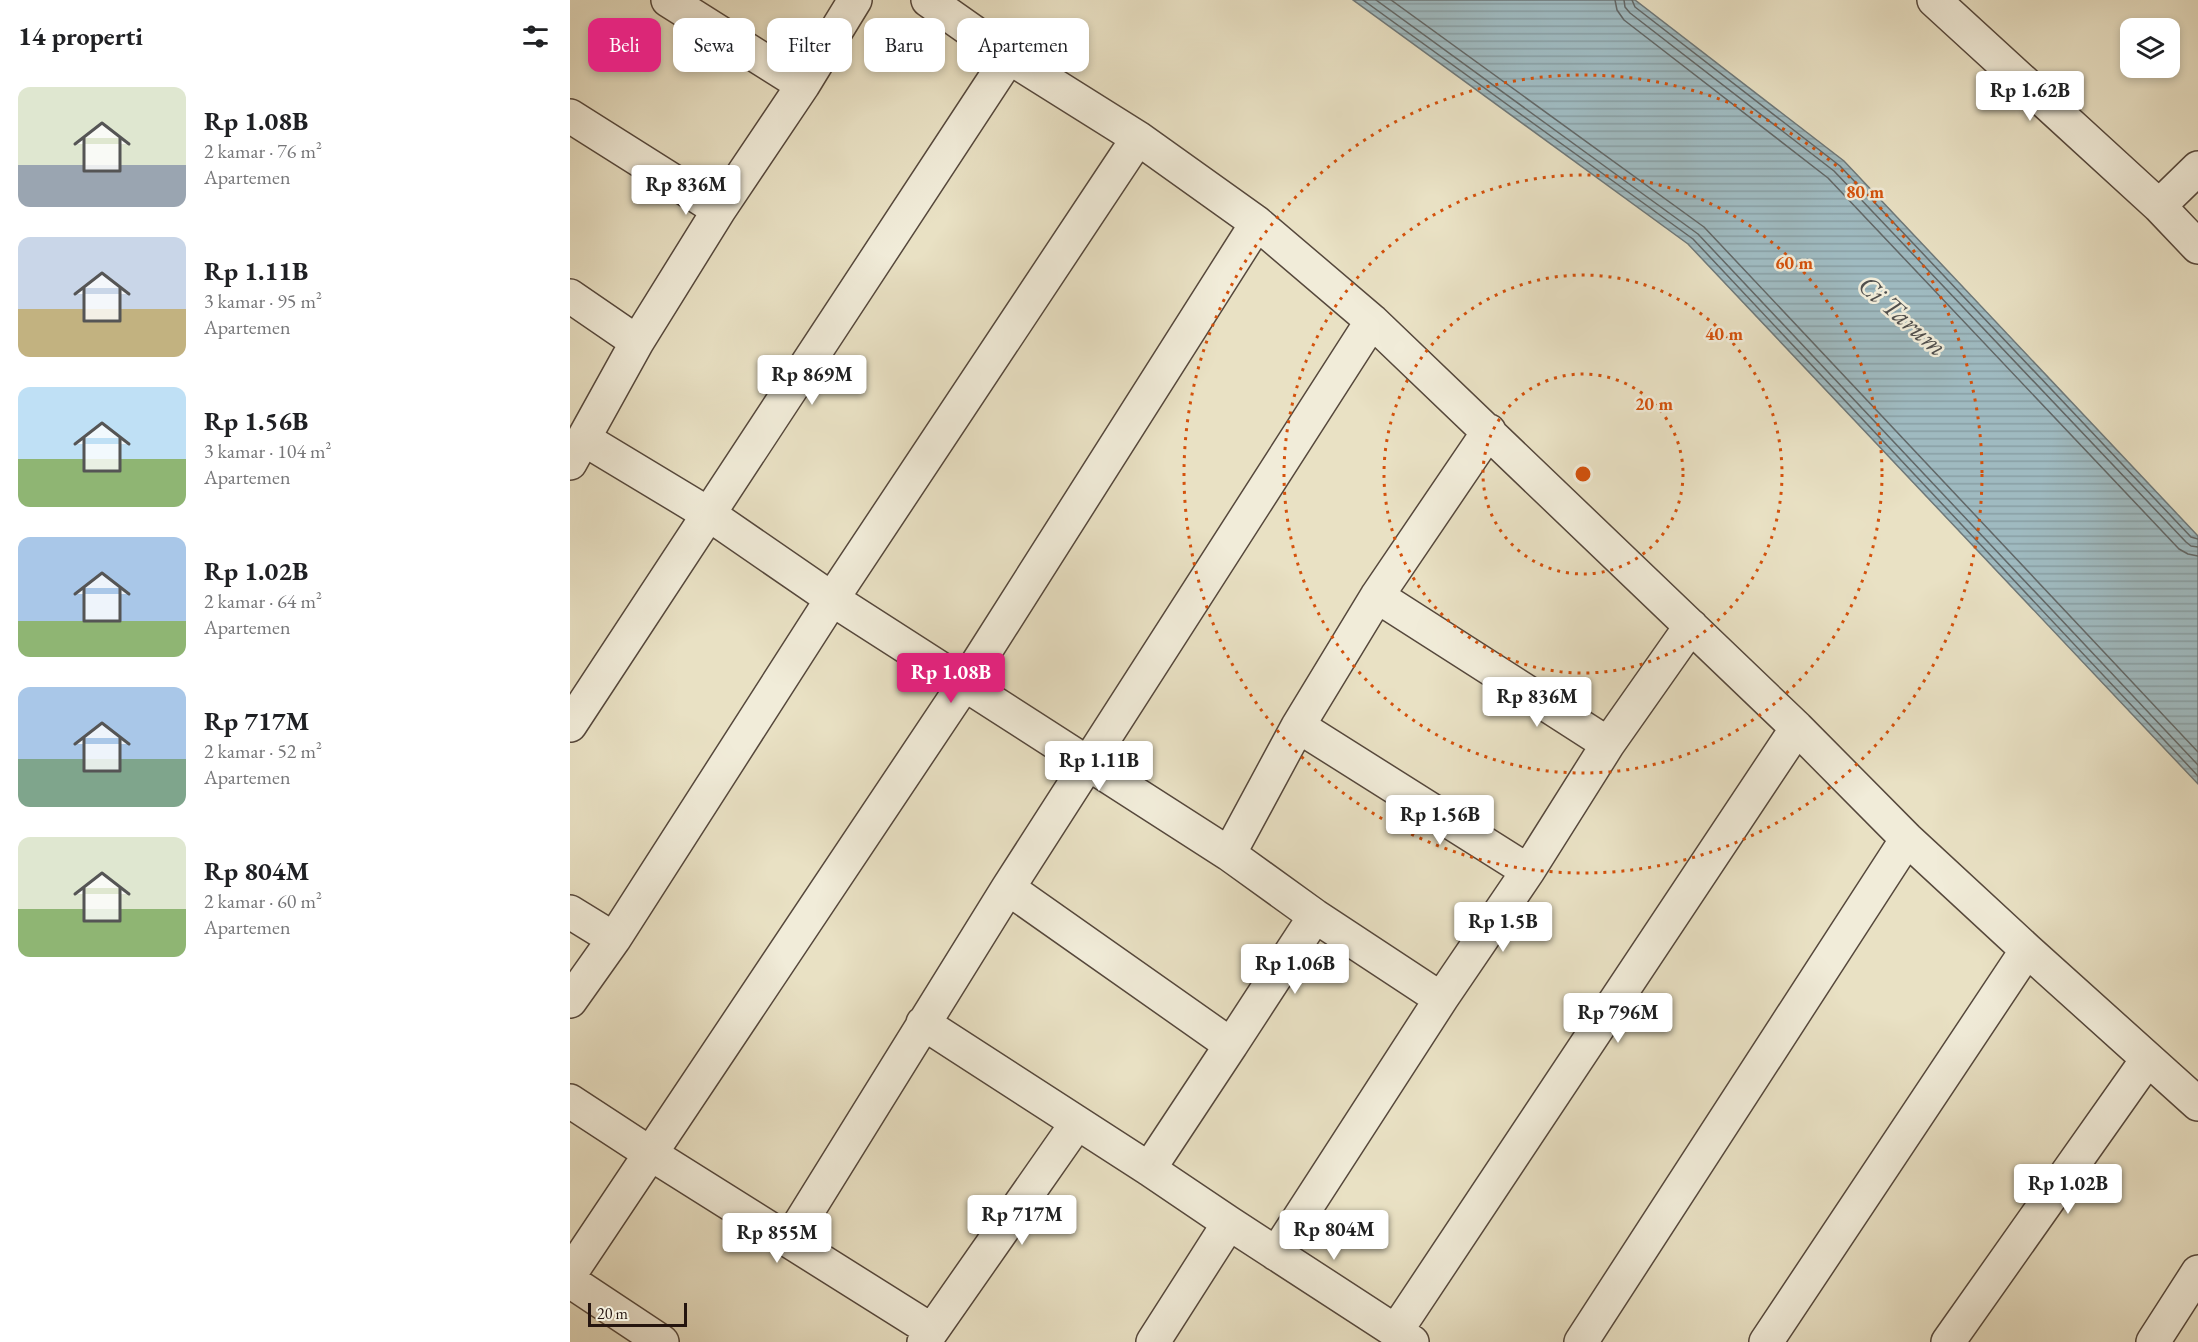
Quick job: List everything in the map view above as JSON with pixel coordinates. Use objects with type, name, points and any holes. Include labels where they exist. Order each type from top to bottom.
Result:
[{"type":"street","points":[[668,0],[803,84]]},
{"type":"street","points":[[855,0],[803,84],[719,210],[637,342],[577,451],[710,515],[832,598],[1228,854],[1315,916],[1441,999]]},
{"type":"street","points":[[928,0],[957,20]]},
{"type":"street","points":[[1934,0],[2159,206],[2198,247]]},
{"type":"street","points":[[570,725],[999,72]]},
{"type":"street","points":[[1033,72],[1137,138],[1257,223],[1372,321],[1489,430],[1797,728],[1907,839],[2147,1060],[2198,1104]]},
{"type":"street","points":[[570,116],[719,210]]},
{"type":"street","points":[[570,1001],[614,939],[832,598],[1137,138]]},
{"type":"street","points":[[2159,206],[2198,168]]},
{"type":"street","points":[[570,1274],[965,683],[1257,223]]},
{"type":"street","points":[[570,296],[637,342]]},
{"type":"street","points":[[789,1241],[1008,888],[1372,321]]},
{"type":"street","points":[[1228,854],[1298,726],[1377,596],[1489,430]]},
{"type":"street","points":[[1377,596],[1608,744]]},
{"type":"street","points":[[1276,1254],[1441,999],[1528,871],[1608,744],[1691,626]]},
{"type":"street","points":[[1298,726],[1528,871]]},
{"type":"street","points":[[923,1023],[1149,1168],[1404,1337],[1797,728]]},
{"type":"street","points":[[1581,1342],[1907,839]]},
{"type":"street","points":[[1008,888],[1231,1045]]},
{"type":"street","points":[[570,912],[614,939]]},
{"type":"street","points":[[1149,1168],[1315,916]]},
{"type":"street","points":[[1766,1342],[2027,950]]},
{"type":"street","points":[[1948,1342],[2147,1060]]},
{"type":"street","points":[[570,1101],[789,1241],[928,1336],[1077,1123]]},
{"type":"street","points":[[1153,1342],[1229,1223]]},
{"type":"street","points":[[2153,1342],[2198,1272]]},
{"type":"street","points":[[570,1281],[662,1342]]},
{"type":"water","name":"Ci Tarum","points":[[1353,0],[1635,0],[1844,161],[2198,536],[2198,784],[1688,244]]}]
